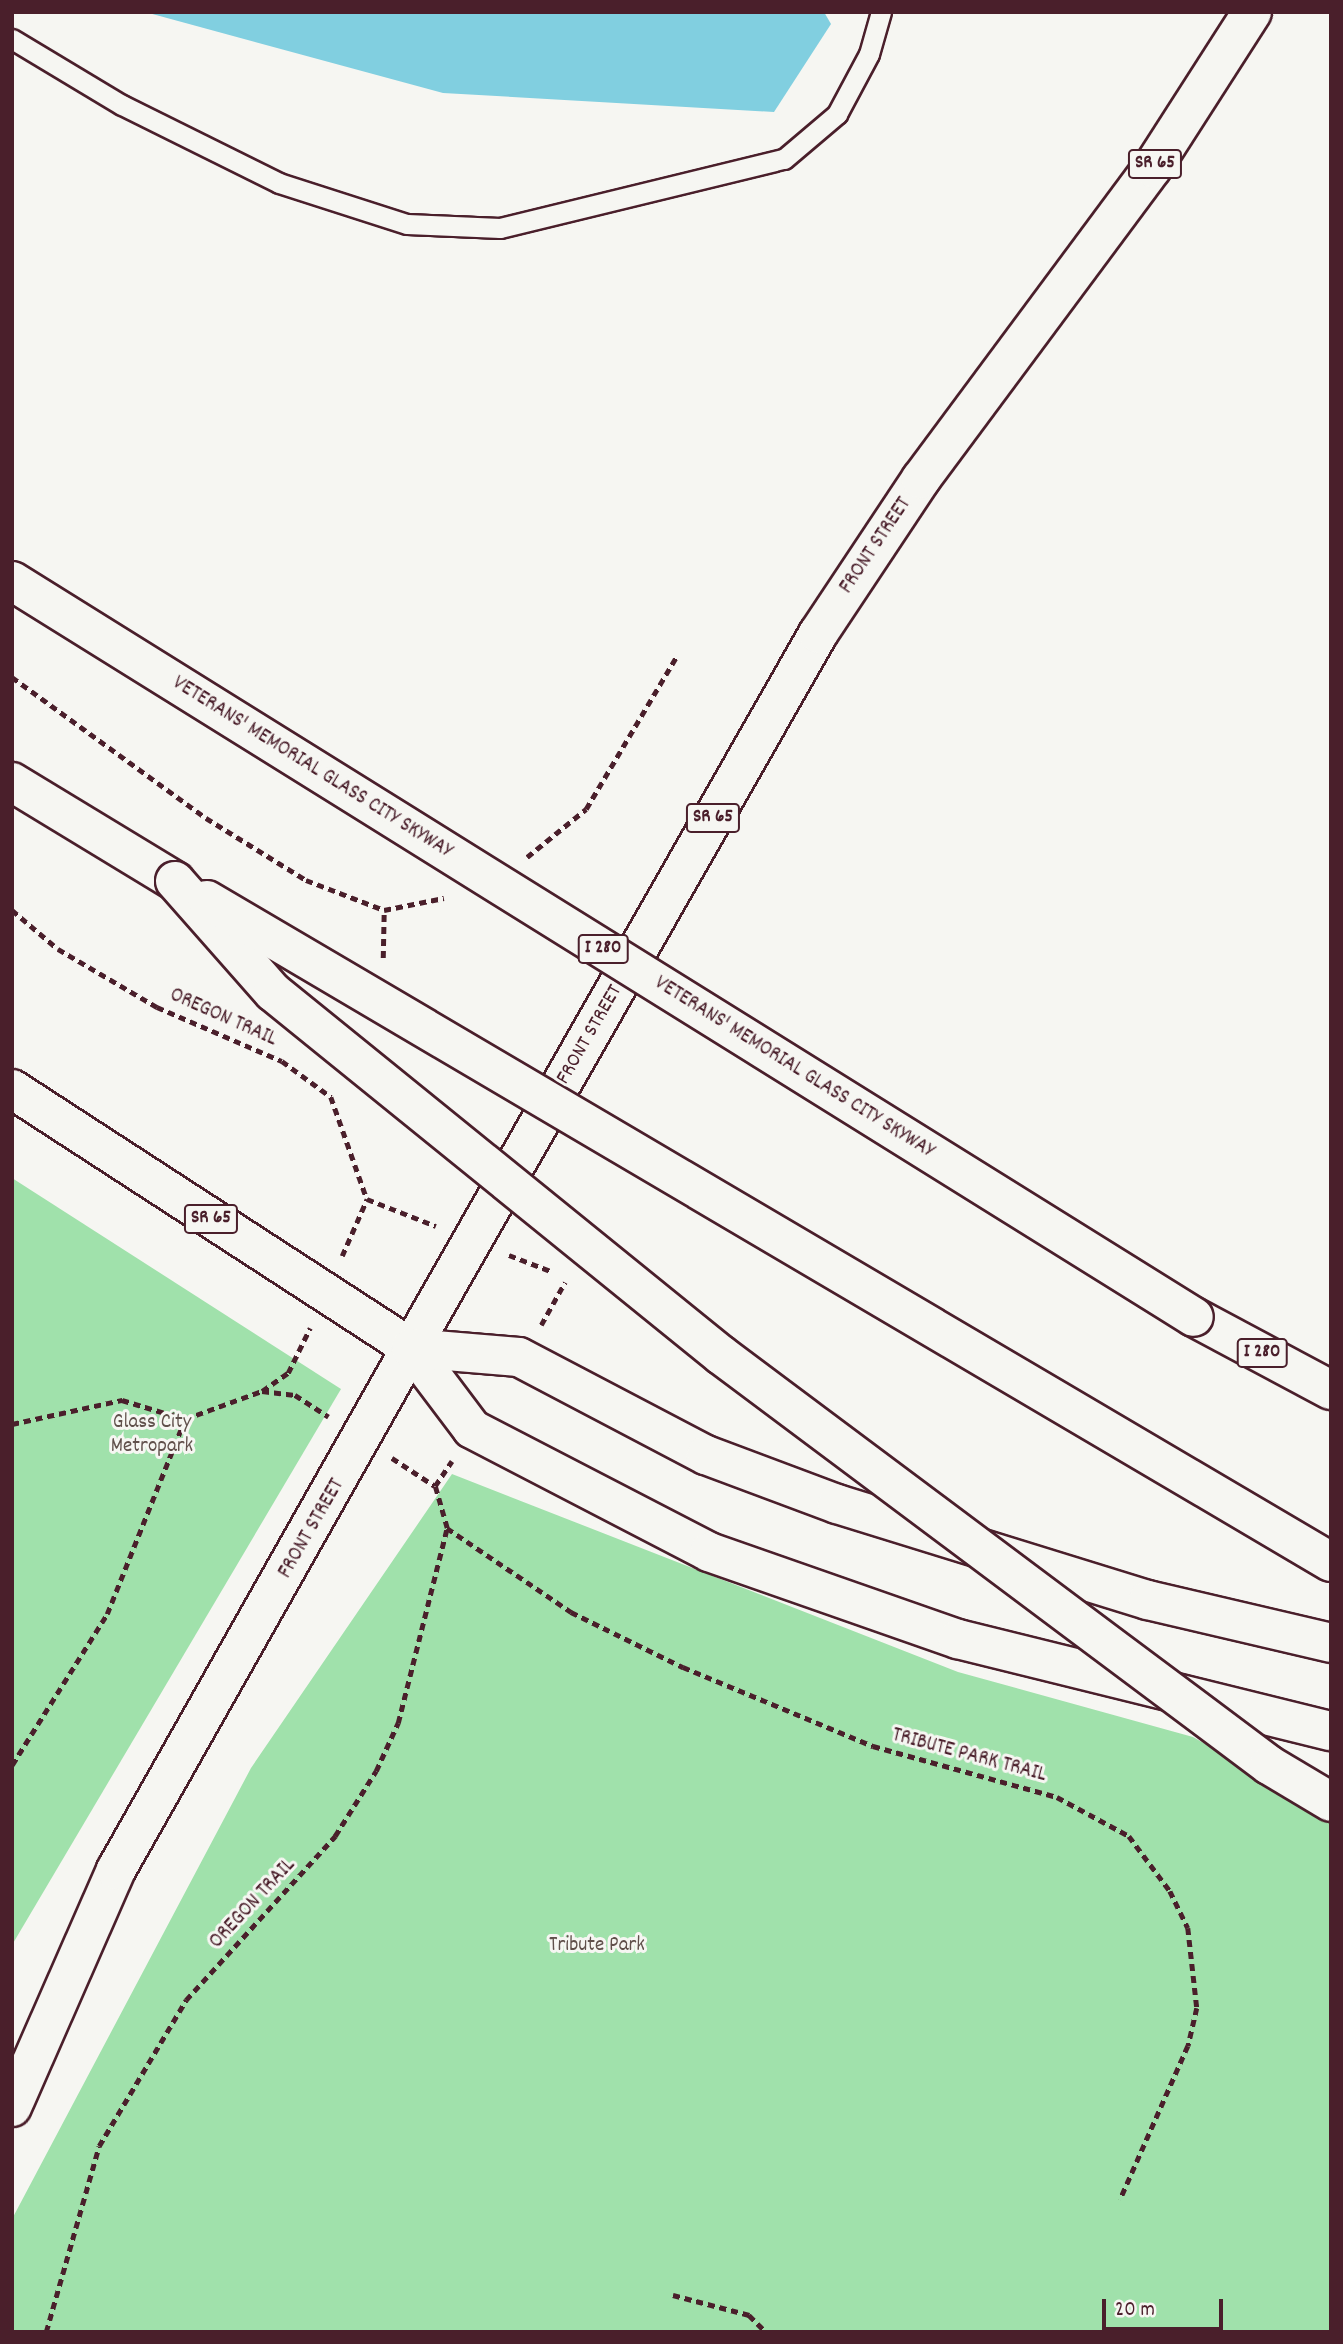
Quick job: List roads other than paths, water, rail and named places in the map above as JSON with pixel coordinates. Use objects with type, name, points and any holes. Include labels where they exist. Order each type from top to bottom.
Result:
[{"type":"main road","name":"FRONT STREET","points":[[12,2107],[116,1870],[818,634],[929,469],[1152,169],[1252,12]]},
{"type":"main road","name":"VETERANS' MEMORIAL GLASS CITY SKYWAY","points":[[12,581],[1194,1317],[1331,1390]]},
{"type":"main road","points":[[12,782],[175,881],[1331,1562]]},
{"type":"main road","points":[[175,881],[273,992],[722,1355],[1269,1765],[1331,1802]]},
{"type":"main road","name":"SR 65","points":[[12,1088],[411,1348]]},
{"type":"main road","points":[[411,1348],[519,1357],[706,1455],[837,1504],[1148,1600],[1331,1643]]},
{"type":"main road","points":[[411,1348],[472,1429],[709,1552],[874,1614],[1037,1661],[1331,1731]]},
{"type":"lane","points":[[12,39],[122,105],[279,183],[407,224],[500,228],[784,159],[837,114],[869,54],[881,12]]},
{"type":"water","points":[[145,12],[824,12],[831,24],[774,112],[443,93]]},
{"type":"park label","name":"Glass City Metropark","points":[[152,1435]]},
{"type":"park label","name":"Tribute Park","points":[[597,1946]]}]
